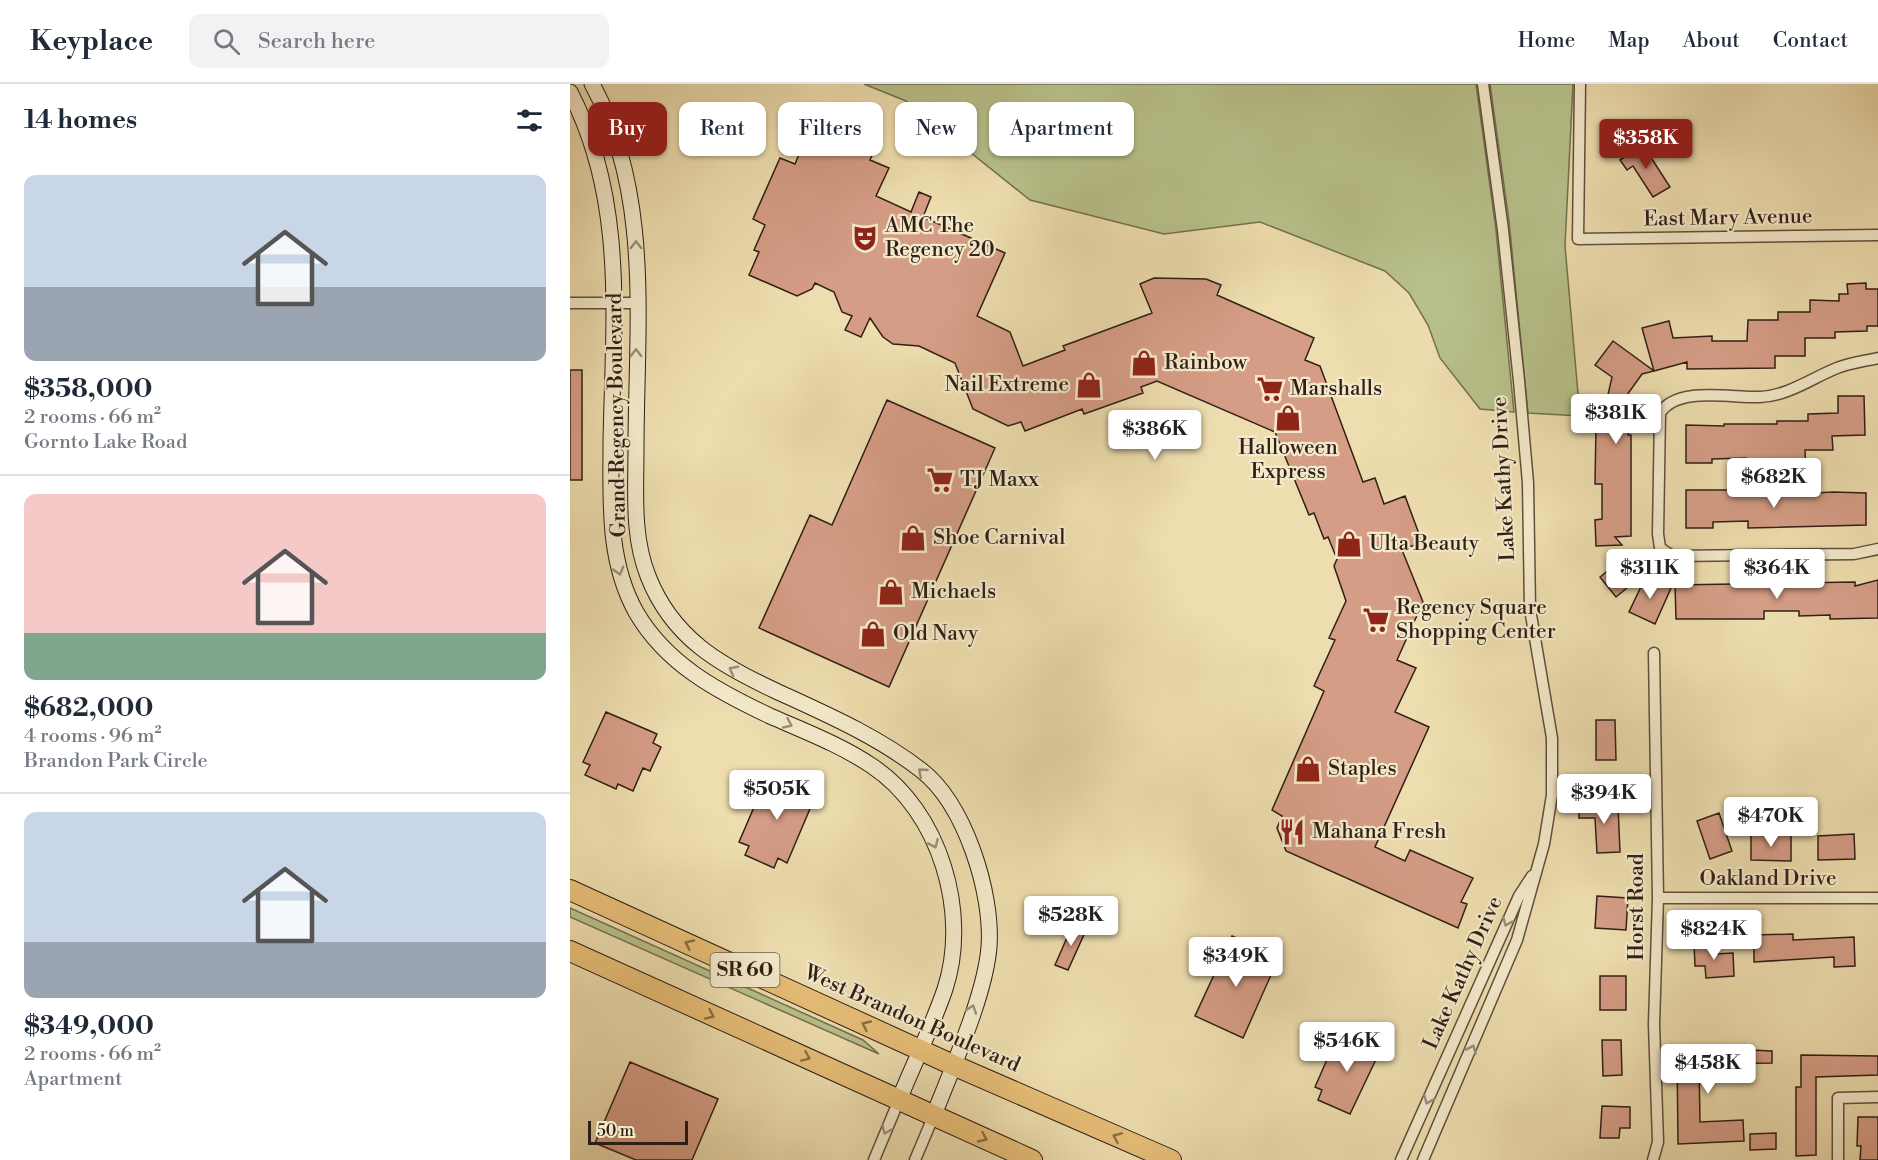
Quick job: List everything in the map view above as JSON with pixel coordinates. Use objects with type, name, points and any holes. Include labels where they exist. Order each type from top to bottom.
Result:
[{"type":"highway","name":"West Brandon Boulevard","points":[[570,890],[953,1065],[1171,1160]]},
{"type":"highway","name":"SR 60","points":[[570,951],[1032,1160]]},
{"type":"street","name":"Grand Regency Boulevard","points":[[592,84],[602,102]]},
{"type":"street","name":"Lake Kathy Drive","points":[[1423,1160],[1506,970],[1530,900],[1551,806],[1552,738],[1531,618],[1526,459],[1503,230],[1484,84]]},
{"type":"street","name":"East Mary Avenue","points":[[1580,84],[1578,239],[1878,236]]},
{"type":"street","name":"Grand Regency Boulevard","points":[[570,92],[583,116],[599,165],[612,226],[611,496],[618,567],[627,594],[650,633],[690,672],[709,686],[853,754],[874,767],[911,802],[935,846],[949,888],[954,939],[945,989],[899,1100]]},
{"type":"street","points":[[583,116],[588,114]]},
{"type":"street","name":"Grand Regency Boulevard","points":[[622,156],[636,226],[636,495],[640,550],[648,577],[662,603],[685,634],[706,653],[730,669],[861,730],[923,771],[941,792],[967,836],[984,886],[989,946],[983,976],[934,1115]]},
{"type":"street","points":[[570,303],[636,303]]},
{"type":"street","points":[[1878,358],[1839,367],[1783,393],[1762,397],[1680,397],[1665,405],[1660,413],[1658,534],[1660,548],[1672,556],[1854,554],[1878,549]]},
{"type":"street","points":[[611,496],[636,495]]},
{"type":"street","name":"Horst Road","points":[[1653,1160],[1658,1142],[1654,1024],[1658,898],[1654,653]]},
{"type":"street","points":[[755,709],[766,686]]},
{"type":"street","name":"Lake Kathy Drive","points":[[1401,1160],[1519,896],[1535,871]]},
{"type":"street","name":"Oakland Drive","points":[[1658,898],[1878,898]]},
{"type":"street","points":[[1838,1160],[1838,1098],[1878,1097]]},
{"type":"street","points":[[874,1160],[899,1100]]},
{"type":"street","points":[[915,1160],[934,1115]]},
{"type":"green space","points":[[864,84],[1476,84],[1496,230],[1514,412],[1480,409],[1440,358],[1428,325],[1409,293],[1385,271],[1260,222],[1164,234],[1030,200],[975,156],[977,156],[977,102],[906,101]]},
{"type":"green space","points":[[1490,84],[1573,84],[1565,246],[1580,416],[1528,413],[1509,221]]},
{"type":"green space","points":[[570,908],[863,1040],[879,1054],[570,917]]},
{"type":"building","points":[[1643,145],[1670,187],[1653,197],[1633,166],[1627,170],[1620,160]]},
{"type":"building","name":"Regency Square Shopping Center","points":[[798,156],[872,156],[870,160],[889,168],[876,196],[911,212],[919,192],[931,197],[923,217],[1005,253],[977,316],[1010,332],[1023,366],[1065,350],[1063,346],[1152,313],[1140,284],[1154,278],[1206,279],[1221,285],[1217,295],[1314,338],[1305,360],[1320,366],[1363,482],[1375,478],[1384,504],[1405,496],[1422,542],[1402,550],[1423,602],[1397,660],[1416,668],[1395,712],[1429,727],[1375,847],[1405,861],[1410,850],[1473,878],[1461,902],[1467,904],[1458,928],[1286,851],[1277,828],[1282,816],[1272,810],[1324,691],[1314,686],[1335,640],[1329,638],[1346,601],[1334,566],[1337,559],[1328,537],[1324,539],[1314,513],[1309,515],[1275,432],[1157,381],[1141,387],[1143,393],[1084,414],[1082,409],[1025,431],[1021,422],[1008,426],[973,409],[955,363],[919,346],[893,344],[883,337],[870,318],[861,337],[845,330],[852,316],[842,312],[834,292],[815,283],[812,289],[797,296],[749,275],[759,252],[754,250],[765,225],[753,219],[780,158],[795,164]]},
{"type":"building","points":[[1866,283],[1866,289],[1878,289],[1878,326],[1867,326],[1867,331],[1835,332],[1835,338],[1805,338],[1805,356],[1775,356],[1775,368],[1687,369],[1687,362],[1654,371],[1642,328],[1669,321],[1673,338],[1712,336],[1712,341],[1747,341],[1748,320],[1778,320],[1778,312],[1810,312],[1810,300],[1839,301],[1839,294],[1848,294],[1847,284]]},
{"type":"building","points":[[1613,341],[1654,371],[1642,374],[1627,395],[1636,397],[1628,435],[1631,435],[1631,536],[1615,537],[1622,545],[1596,546],[1595,520],[1602,519],[1602,484],[1595,484],[1596,426],[1601,426],[1612,377],[1595,365]]},
{"type":"building","points":[[570,370],[582,370],[582,480],[570,480]]},
{"type":"building","points":[[1838,396],[1864,396],[1865,435],[1832,436],[1833,450],[1805,450],[1806,474],[1777,474],[1777,461],[1746,460],[1746,458],[1712,459],[1712,463],[1686,463],[1686,425],[1724,426],[1724,424],[1777,424],[1777,421],[1808,421],[1808,414],[1838,413]]},
{"type":"building","points":[[887,400],[995,448],[889,687],[759,628],[810,515],[832,525]]},
{"type":"building","points":[[1686,490],[1773,490],[1773,495],[1866,493],[1866,525],[1748,528],[1748,521],[1713,522],[1713,528],[1686,528]]},
{"type":"building","points":[[1629,554],[1645,573],[1616,597],[1600,577]]},
{"type":"building","points":[[1646,576],[1671,588],[1655,624],[1629,612]]},
{"type":"building","points":[[1878,580],[1878,618],[1830,619],[1830,615],[1799,616],[1799,611],[1764,611],[1764,619],[1676,619],[1675,585],[1855,582],[1855,586]]},
{"type":"building","points":[[606,712],[657,734],[653,743],[661,747],[650,771],[643,768],[633,791],[618,784],[616,789],[585,775],[590,765],[583,762]]},
{"type":"building","points":[[1596,720],[1615,720],[1616,760],[1596,760]]},
{"type":"building","points":[[791,776],[810,784],[806,793],[815,797],[787,863],[778,858],[774,868],[745,855],[749,846],[739,842],[767,777],[786,785]]},
{"type":"building","points":[[1579,803],[1618,805],[1620,852],[1597,853],[1595,818],[1579,818]]},
{"type":"building","points":[[1719,813],[1732,851],[1710,859],[1697,821]]},
{"type":"building","points":[[1854,834],[1855,859],[1818,860],[1818,836]]},
{"type":"building","points":[[1751,835],[1791,835],[1791,861],[1751,860]]},
{"type":"building","points":[[1597,896],[1628,898],[1626,930],[1595,928]]},
{"type":"building","points":[[1073,924],[1086,930],[1068,970],[1055,965]]},
{"type":"building","points":[[1793,934],[1793,940],[1854,937],[1855,966],[1834,967],[1834,957],[1754,962],[1754,935]]},
{"type":"building","points":[[1232,936],[1260,948],[1256,958],[1275,966],[1243,1038],[1195,1016]]},
{"type":"building","points":[[1713,942],[1714,954],[1733,953],[1734,976],[1706,978],[1705,966],[1695,966],[1694,943]]},
{"type":"building","points":[[1600,976],[1626,976],[1626,1010],[1600,1010]]},
{"type":"building","points":[[1345,1035],[1359,1041],[1362,1035],[1377,1043],[1375,1049],[1380,1051],[1350,1114],[1318,1100],[1322,1090],[1315,1087],[1329,1055],[1335,1058]]},
{"type":"building","points":[[1602,1040],[1621,1040],[1622,1075],[1603,1076]]},
{"type":"building","points":[[1706,1048],[1772,1051],[1772,1063],[1699,1064],[1700,1122],[1743,1120],[1744,1141],[1678,1144],[1677,1052],[1706,1052]]},
{"type":"building","points":[[1801,1055],[1878,1056],[1878,1075],[1816,1077],[1816,1155],[1796,1156],[1796,1087],[1801,1087]]},
{"type":"building","points":[[630,1062],[718,1099],[692,1160],[636,1160],[595,1143]]},
{"type":"building","points":[[1602,1106],[1630,1107],[1630,1128],[1620,1128],[1619,1138],[1600,1138]]},
{"type":"building","points":[[1858,1117],[1878,1117],[1878,1160],[1860,1160],[1861,1146],[1857,1146]]},
{"type":"building","points":[[1776,1133],[1776,1149],[1750,1150],[1750,1134]]},
{"type":"place","name":"AMC The Regency 20","points":[[865,238]]},
{"type":"place","name":"Rainbow","points":[[1144,363]]},
{"type":"place","name":"Nail Extreme","points":[[1089,385]]},
{"type":"place","name":"Marshalls","points":[[1270,389]]},
{"type":"place","name":"Halloween Express","points":[[1288,418]]},
{"type":"place","name":"TJ Maxx","points":[[940,480]]},
{"type":"place","name":"Shoe Carnival","points":[[913,538]]},
{"type":"place","name":"Ulta Beauty","points":[[1349,544]]},
{"type":"place","name":"Michaels","points":[[891,592]]},
{"type":"place","name":"Regency Square Shopping Center","points":[[1376,620]]},
{"type":"place","name":"Old Navy","points":[[873,634]]},
{"type":"place","name":"Staples","points":[[1308,769]]},
{"type":"place","name":"Mahana Fresh","points":[[1292,832]]}]
